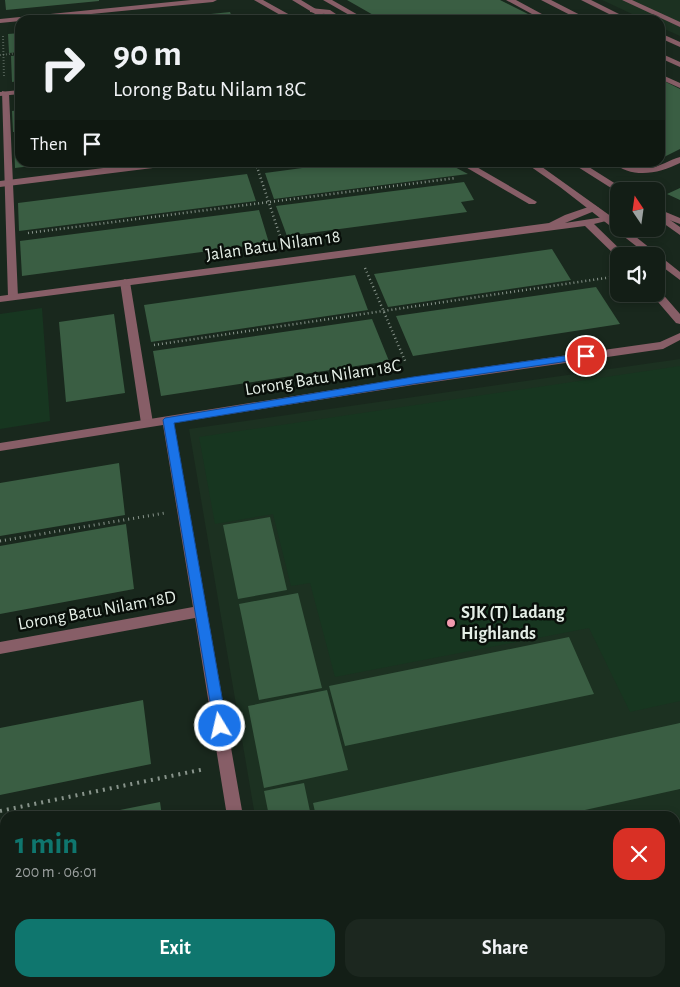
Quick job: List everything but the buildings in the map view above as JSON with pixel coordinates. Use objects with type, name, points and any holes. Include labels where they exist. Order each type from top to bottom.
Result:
[{"type":"street","points":[[62,15],[213,0]]},
{"type":"street","points":[[258,0],[286,15]]},
{"type":"street","points":[[296,0],[322,15]]},
{"type":"street","points":[[327,0],[354,15]]},
{"type":"street","points":[[510,0],[539,15]]},
{"type":"street","points":[[545,0],[576,15]]},
{"type":"street","points":[[585,0],[617,15]]},
{"type":"street","points":[[626,0],[658,15]]},
{"type":"street","points":[[313,10],[327,12],[332,15]]},
{"type":"street","points":[[665,18],[680,25]]},
{"type":"street","points":[[2,21],[15,20]]},
{"type":"street","points":[[665,38],[680,45]]},
{"type":"street","points":[[665,58],[680,65]]},
{"type":"street","points":[[665,78],[680,82]]},
{"type":"street","points":[[665,78],[680,86]]},
{"type":"street","points":[[13,297],[11,235],[4,184],[2,94],[15,93]]},
{"type":"street","points":[[665,167],[680,160]]},
{"type":"street","points":[[4,184],[137,167]]},
{"type":"street","points":[[469,167],[532,202]]},
{"type":"street","points":[[535,167],[610,220]]},
{"type":"street","points":[[582,167],[610,184]]},
{"type":"street","points":[[625,167],[639,172],[656,171],[665,167]]},
{"type":"street","name":"Jalan Batu Nilam 18","points":[[551,226],[568,216],[594,208]]},
{"type":"street","points":[[665,215],[680,221]]},
{"type":"street","name":"Jalan Batu Nilam 18","points":[[0,299],[551,226],[577,226],[607,218]]},
{"type":"street","points":[[665,220],[680,232]]},
{"type":"street","points":[[588,223],[613,247]]},
{"type":"street","points":[[632,238],[644,247]]},
{"type":"street","points":[[665,264],[680,276]]},
{"type":"street","points":[[125,282],[147,423]]},
{"type":"street","points":[[664,302],[680,320]]},
{"type":"street","name":"Lorong Batu Nilam 18C","points":[[0,446],[413,381],[662,345],[680,336]]},
{"type":"street","points":[[168,420],[234,811]]},
{"type":"street","name":"Lorong Batu Nilam 18D","points":[[0,648],[201,611]]},
{"type":"path","points":[[2,21],[4,54],[2,94]]},
{"type":"path","points":[[0,55],[15,53]]},
{"type":"path","points":[[257,167],[288,260]]},
{"type":"path","points":[[11,235],[481,175]]},
{"type":"path","points":[[358,251],[413,381]]},
{"type":"path","points":[[136,348],[610,277]]},
{"type":"path","points":[[0,541],[184,510]]},
{"type":"path","points":[[0,811],[226,765]]},
{"type":"shaded area","points":[[602,0],[680,0],[680,36],[665,29],[665,15],[634,15]]},
{"type":"shaded area","points":[[42,308],[50,421],[0,429],[0,314]]},
{"type":"shaded area","name":"SJK (T) Ladang Highlands","points":[[680,359],[680,811],[254,811],[189,429]]},
{"type":"shaded area","points":[[680,366],[680,701],[630,712],[589,628],[335,677],[310,583],[291,586],[273,514],[215,524],[199,437]]},
{"type":"place","name":"SJK (T) Ladang Highlands","points":[[451,623]]},
{"type":"route","points":[[220,726],[168,420],[586,356]]}]
